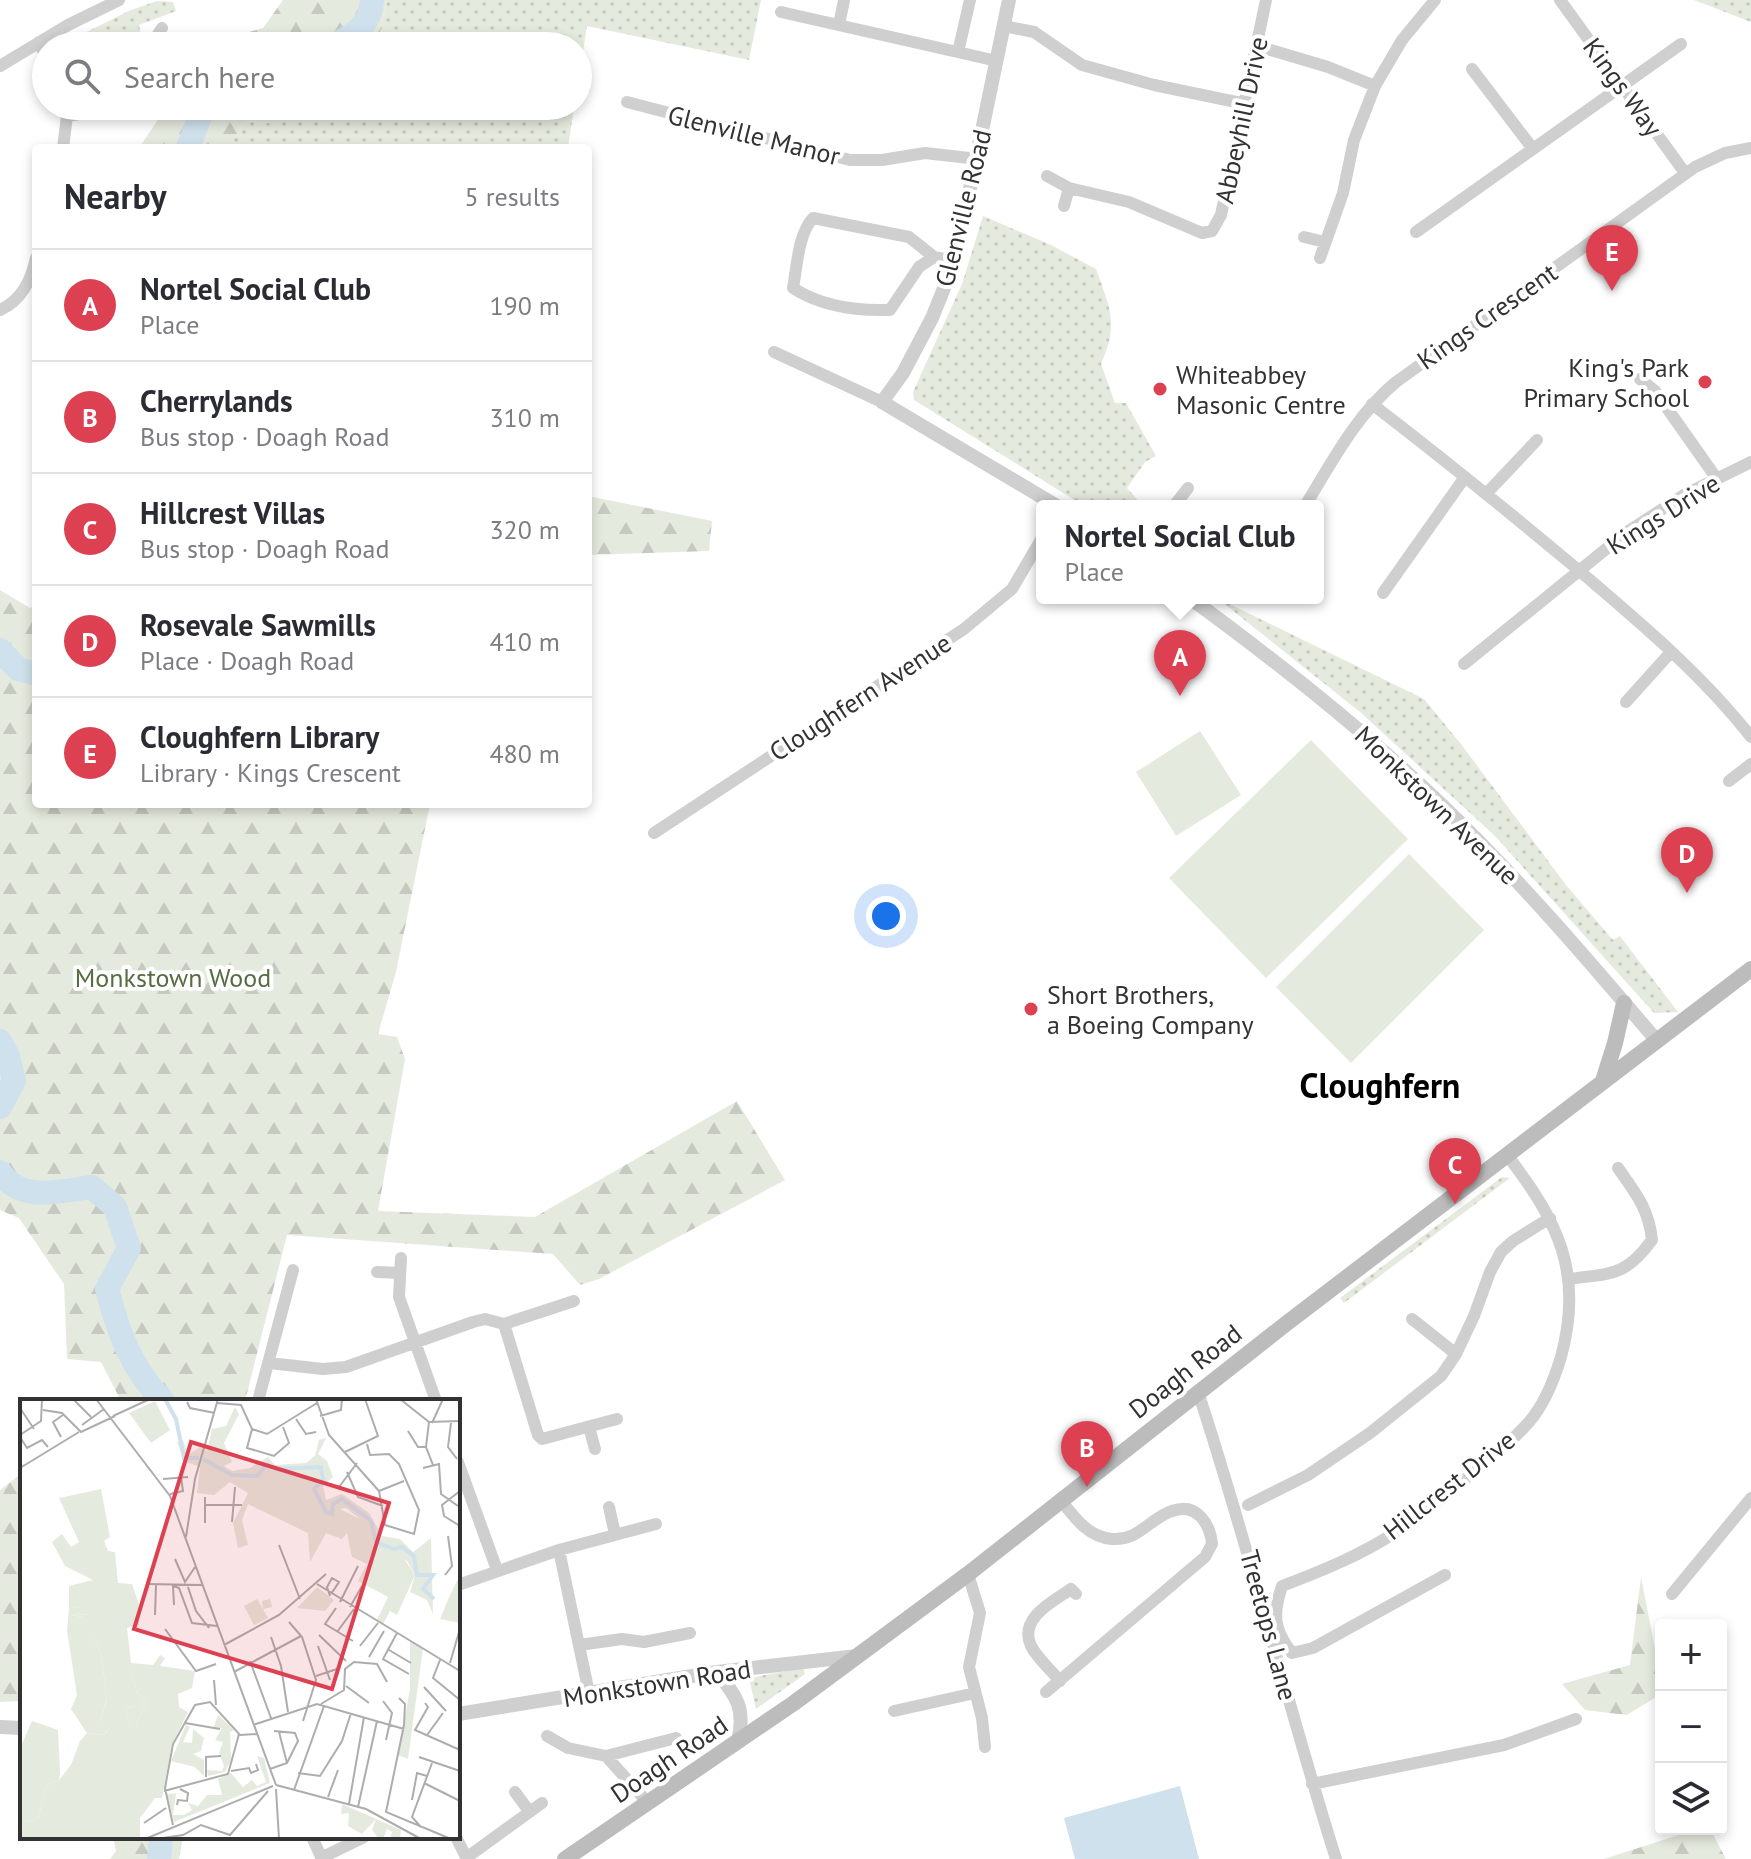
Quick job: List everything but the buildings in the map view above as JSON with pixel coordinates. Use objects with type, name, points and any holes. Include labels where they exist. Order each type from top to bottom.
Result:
[{"type":"main road","name":"Doagh Road","points":[[565,1859],[738,1741],[968,1574],[1198,1392],[1751,969]]},
{"type":"main road","points":[[1603,1082],[1624,1003]]},
{"type":"street","points":[[58,32],[119,0]]},
{"type":"street","points":[[839,25],[844,0]]},
{"type":"street","points":[[958,52],[970,0]]},
{"type":"street","name":"Glenville Road","points":[[882,402],[903,373],[932,318],[955,261],[1009,0]]},
{"type":"street","name":"Abbeyhill Drive","points":[[1047,176],[1069,188],[1129,202],[1202,233],[1212,231],[1221,215],[1266,0]]},
{"type":"street","points":[[1320,258],[1343,193],[1354,140],[1375,86],[1387,62],[1435,0]]},
{"type":"street","name":"Kings Way","points":[[1560,0],[1685,173]]},
{"type":"street","points":[[781,12],[997,61]]},
{"type":"street","points":[[1004,26],[1034,32],[1082,65],[1154,85],[1246,104]]},
{"type":"street","points":[[159,32],[162,28]]},
{"type":"street","points":[[1416,232],[1681,44]]},
{"type":"street","points":[[0,66],[32,46]]},
{"type":"street","points":[[1257,46],[1328,67],[1375,86]]},
{"type":"street","points":[[1472,69],[1533,149]]},
{"type":"street","name":"Glenville Manor","points":[[627,102],[850,160],[882,160],[925,153],[978,159]]},
{"type":"street","points":[[63,144],[65,120]]},
{"type":"street","name":"Kings Crescent","points":[[1309,500],[1351,431],[1372,404],[1396,382],[1685,173],[1725,153],[1751,148]]},
{"type":"street","points":[[1064,206],[1069,188]]},
{"type":"street","points":[[934,257],[919,267],[890,310],[864,311],[811,300],[793,288],[801,244],[813,218],[909,237],[934,257],[955,261]]},
{"type":"street","points":[[1304,237],[1325,242]]},
{"type":"street","points":[[0,310],[20,295],[32,273]]},
{"type":"street","points":[[774,352],[882,402],[1047,500]]},
{"type":"street","points":[[1640,379],[1655,391],[1717,479]]},
{"type":"street","points":[[1372,404],[1578,570],[1693,672],[1751,737]]},
{"type":"street","points":[[1486,494],[1537,440]]},
{"type":"street","name":"Kings Drive","points":[[1464,664],[1578,570],[1661,510],[1751,462]]},
{"type":"street","points":[[1383,593],[1465,477]]},
{"type":"street","points":[[1179,500],[1188,488]]},
{"type":"street","name":"Cloughfern Avenue","points":[[654,833],[964,629],[1012,589],[1036,548]]},
{"type":"street","name":"Monkstown Avenue","points":[[1198,604],[1349,721],[1444,807],[1536,902],[1657,1041]]},
{"type":"street","points":[[1626,702],[1671,652]]},
{"type":"street","points":[[1729,781],[1751,764]]},
{"type":"street","name":"Hillcrest Drive","points":[[1445,1575],[1313,1648],[1292,1653],[1280,1638],[1274,1610],[1282,1586],[1316,1573],[1395,1533],[1485,1464],[1530,1421],[1554,1380],[1569,1328],[1569,1279],[1550,1218],[1507,1155]]},
{"type":"street","points":[[1569,1279],[1625,1269],[1652,1240],[1650,1220],[1618,1168]]},
{"type":"street","points":[[1248,1505],[1308,1475],[1370,1433],[1441,1376],[1456,1354],[1501,1252],[1550,1218]]},
{"type":"street","points":[[401,1258],[399,1297],[435,1399]]},
{"type":"street","points":[[259,1399],[293,1270]]},
{"type":"street","points":[[377,1272],[400,1273]]},
{"type":"street","points":[[269,1363],[323,1369],[346,1367],[485,1319],[504,1324],[574,1301]]},
{"type":"street","points":[[1412,1319],[1456,1354]]},
{"type":"street","points":[[504,1324],[538,1435],[542,1439],[617,1419]]},
{"type":"street","name":"Treetops Lane","points":[[1198,1392],[1241,1527],[1312,1784],[1336,1859]]},
{"type":"street","points":[[589,1427],[595,1449]]},
{"type":"street","points":[[460,1468],[497,1570]]},
{"type":"street","points":[[1672,1594],[1751,1498]]},
{"type":"street","points":[[1046,1692],[1205,1557],[1212,1544],[1208,1523],[1198,1513],[1185,1509],[1172,1510],[1132,1536],[1110,1539],[1086,1530],[1060,1499]]},
{"type":"street","points":[[609,1507],[615,1534]]},
{"type":"street","points":[[460,1584],[559,1550],[656,1524]]},
{"type":"street","points":[[559,1550],[589,1693]]},
{"type":"street","points":[[968,1574],[980,1613],[969,1667],[982,1718],[985,1747]]},
{"type":"street","points":[[1060,1681],[1030,1645],[1029,1628],[1036,1614],[1071,1589],[1076,1594]]},
{"type":"street","points":[[671,1621],[674,1636]]},
{"type":"street","points":[[579,1645],[622,1639],[644,1642],[690,1633]]},
{"type":"street","name":"Monkstown Road","points":[[460,1714],[717,1672],[857,1656]]},
{"type":"street","points":[[717,1672],[734,1692],[742,1712],[738,1741]]},
{"type":"street","points":[[894,1711],[975,1693]]},
{"type":"street","points":[[1312,1784],[1504,1745],[1576,1719]]},
{"type":"street","points":[[0,1727],[20,1728]]},
{"type":"street","points":[[547,1736],[568,1748],[606,1756],[676,1738]]},
{"type":"street","points":[[606,1756],[648,1803]]},
{"type":"street","points":[[515,1792],[529,1811]]},
{"type":"street","points":[[457,1839],[466,1858],[542,1803]]},
{"type":"street","points":[[313,1839],[322,1858],[360,1839]]},
{"type":"green space","points":[[283,0],[387,0],[380,32],[249,32],[263,28]]},
{"type":"green space","points":[[387,0],[761,0],[749,60],[587,26],[586,32],[380,32]]},
{"type":"green space","points":[[1694,0],[1751,0],[1751,22]]},
{"type":"green space","points":[[157,1],[173,2],[176,11],[139,25],[140,32],[86,32]]},
{"type":"green space","points":[[158,120],[277,120],[273,123],[245,121],[231,144],[142,144]]},
{"type":"green space","points":[[277,120],[572,120],[569,144],[231,144],[245,121],[273,123]]},
{"type":"green space","points":[[983,216],[1051,245],[1096,269],[1105,294],[1111,327],[1101,364],[1115,403],[1126,403],[1156,456],[1145,462],[1127,488],[1138,500],[1074,500],[914,400],[913,392],[962,284]]},
{"type":"green space","points":[[592,497],[712,521],[709,551],[592,555]]},
{"type":"green space","name":"Monkstown Wood","points":[[0,590],[32,607],[32,808],[429,808],[396,972],[378,1034],[397,1037],[405,1059],[378,1211],[535,1217],[737,1101],[785,1180],[599,1279],[580,1285],[553,1254],[287,1235],[246,1399],[120,1399],[101,1362],[67,1359],[64,1284],[19,1218],[0,1210]]},
{"type":"green space","points":[[1225,604],[1424,699],[1566,885],[1613,940],[1620,936],[1678,1012],[1654,1013],[1494,835],[1360,712]]},
{"type":"green space","points":[[1200,731],[1241,795],[1176,836],[1136,772]]},
{"type":"green space","points":[[1311,740],[1408,839],[1266,978],[1169,878]]},
{"type":"green space","points":[[1409,854],[1484,930],[1351,1063],[1276,987]]},
{"type":"green space","points":[[1502,1177],[1510,1178],[1344,1303],[1340,1298]]},
{"type":"green space","points":[[20,1475],[20,1701],[0,1702],[0,1490]]},
{"type":"green space","points":[[1641,1577],[1655,1649],[1655,1698],[1627,1715],[1585,1710],[1562,1684],[1630,1665]]},
{"type":"green space","points":[[803,1668],[805,1674],[756,1709],[749,1678]]},
{"type":"green space","points":[[1678,1835],[1713,1835],[1726,1859],[1604,1859]]},
{"type":"green space","points":[[113,1839],[183,1839],[179,1859],[110,1859],[116,1851]]},
{"type":"water","points":[[1180,1786],[1199,1859],[1075,1859],[1064,1818]]},
{"type":"waterway","points":[[355,32],[368,16],[372,0]]},
{"type":"waterway","points":[[190,144],[199,120]]},
{"type":"waterway","points":[[0,650],[18,669],[32,673]]},
{"type":"waterway","points":[[0,1041],[8,1056],[14,1081],[0,1107]]},
{"type":"waterway","points":[[0,1172],[18,1188],[42,1193],[92,1187],[115,1207],[129,1248],[107,1289],[127,1349],[142,1376],[161,1399]]},
{"type":"waterway","points":[[159,1859],[161,1839]]},
{"type":"place","name":"Cloughfern Library","points":[[1612,291]]},
{"type":"place","name":"King's Park Primary School","points":[[1705,382]]},
{"type":"place","name":"Whiteabbey Masonic Centre","points":[[1160,389]]},
{"type":"place","name":"Nortel Social Club","points":[[1180,696]]},
{"type":"place","name":"Rosevale Sawmills","points":[[1687,893]]},
{"type":"place","name":"Short Brothers, a Boeing Company","points":[[1031,1009]]},
{"type":"place","name":"Hillcrest Villas","points":[[1455,1204]]},
{"type":"place","name":"Cherrylands","points":[[1087,1487]]},
{"type":"district","name":"Cloughfern","points":[[1380,1085]]}]
